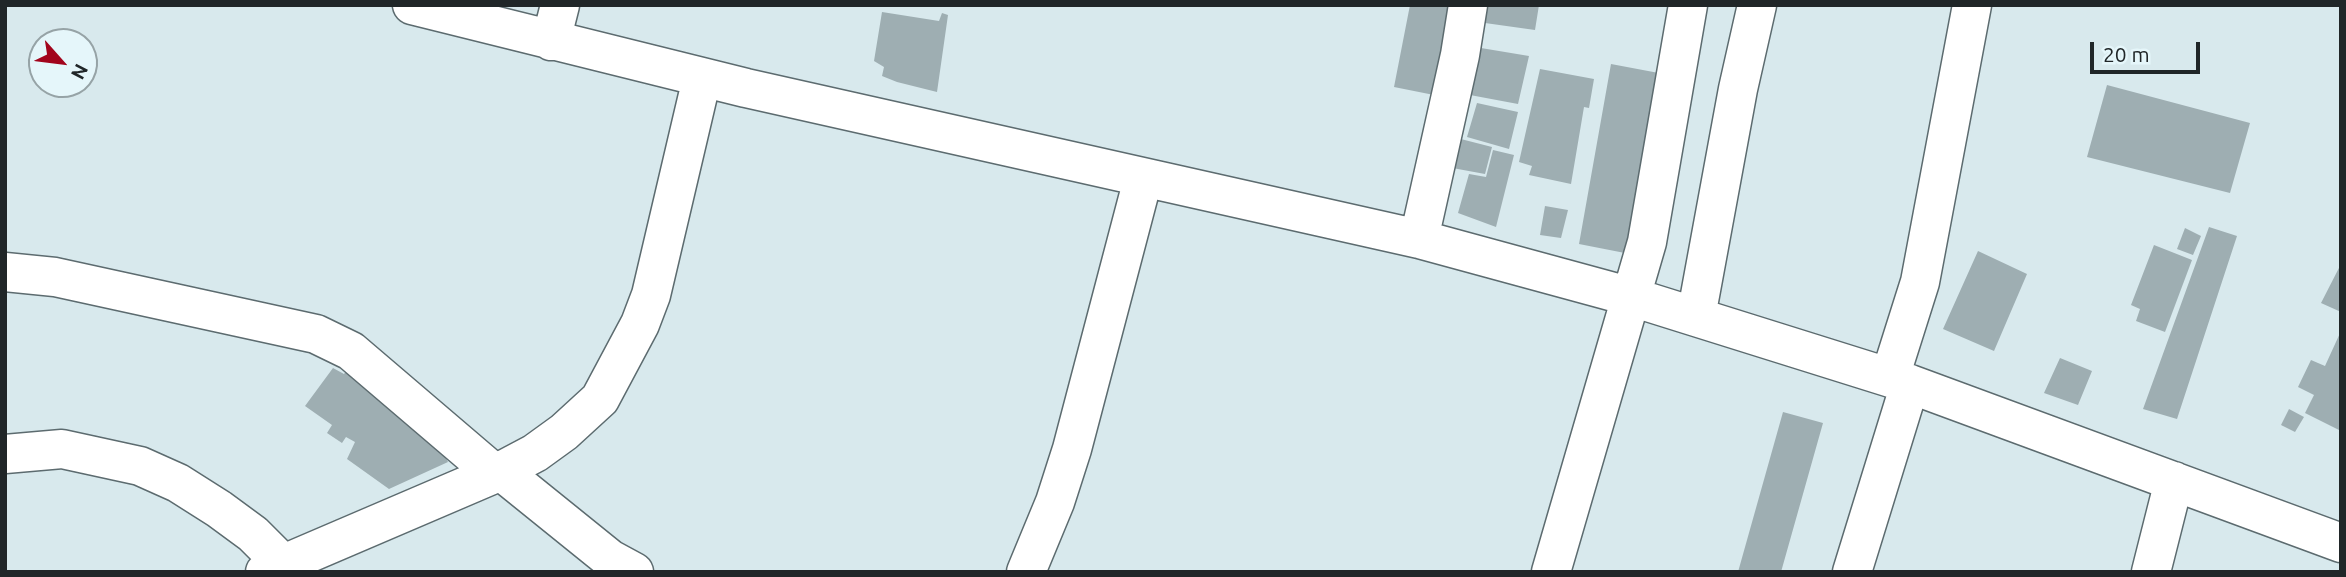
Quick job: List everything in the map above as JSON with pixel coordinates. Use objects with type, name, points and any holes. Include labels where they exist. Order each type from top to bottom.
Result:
[{"type":"street","points":[[412,5],[555,23],[702,78],[1419,239],[1632,298],[1900,380],[2341,543]]},
{"type":"street","points":[[1419,239],[1460,55],[1468,5]]},
{"type":"street","points":[[1551,572],[1647,242],[1688,5]]},
{"type":"street","points":[[1696,317],[1738,89],[1757,5]]},
{"type":"street","points":[[1852,572],[1900,380],[1972,5]]},
{"type":"street","points":[[5,454],[62,449],[140,466],[178,483],[253,534],[280,569],[535,453],[564,432],[600,399],[640,324],[651,295],[702,78]]},
{"type":"street","points":[[1026,572],[1055,502],[1072,449],[1143,179]]},
{"type":"street","points":[[5,272],[55,277],[316,334],[351,351],[498,472],[610,559],[634,572]]},
{"type":"street","points":[[2151,572],[2174,481]]},
{"type":"street","points":[[324,572],[371,526]]},
{"type":"building","points":[[1410,5],[1452,5],[1439,96],[1394,87]]},
{"type":"building","points":[[1488,5],[1539,5],[1535,30],[1485,23]]},
{"type":"building","points":[[882,12],[939,21],[942,13],[948,15],[937,92],[882,76],[884,67],[874,61]]},
{"type":"building","points":[[1481,48],[1529,56],[1518,104],[1470,95]]},
{"type":"building","points":[[1611,64],[1664,74],[1630,254],[1579,244]]},
{"type":"building","points":[[1540,69],[1594,79],[1589,108],[1584,107],[1571,184],[1529,175],[1532,166],[1519,162]]},
{"type":"building","points":[[2107,85],[2250,123],[2230,193],[2087,157]]},
{"type":"building","points":[[1477,103],[1518,112],[1509,149],[1467,137]]},
{"type":"building","points":[[1453,137],[1492,147],[1485,174],[1447,167]]},
{"type":"building","points":[[1493,150],[1514,155],[1496,227],[1458,213],[1469,174],[1486,177]]},
{"type":"building","points":[[1545,206],[1568,210],[1561,238],[1540,235]]},
{"type":"building","points":[[2209,227],[2237,236],[2177,419],[2143,409]]},
{"type":"building","points":[[2185,228],[2201,236],[2193,255],[2177,249]]},
{"type":"building","points":[[2154,245],[2192,260],[2165,332],[2136,321],[2140,309],[2131,305]]},
{"type":"building","points":[[1978,251],[2027,274],[1994,351],[1943,329]]},
{"type":"building","points":[[2341,264],[2341,312],[2321,303]]},
{"type":"building","points":[[2341,331],[2341,431],[2305,413],[2314,395],[2298,387],[2311,360],[2325,366]]},
{"type":"building","points":[[2060,358],[2092,371],[2078,405],[2044,393]]},
{"type":"building","points":[[333,368],[344,374],[347,370],[440,446],[448,462],[389,489],[347,459],[355,442],[346,437],[342,443],[327,433],[332,425],[305,406]]},
{"type":"building","points":[[2289,409],[2304,417],[2295,432],[2281,425]]},
{"type":"building","points":[[1783,412],[1823,423],[1781,572],[1738,572]]}]
